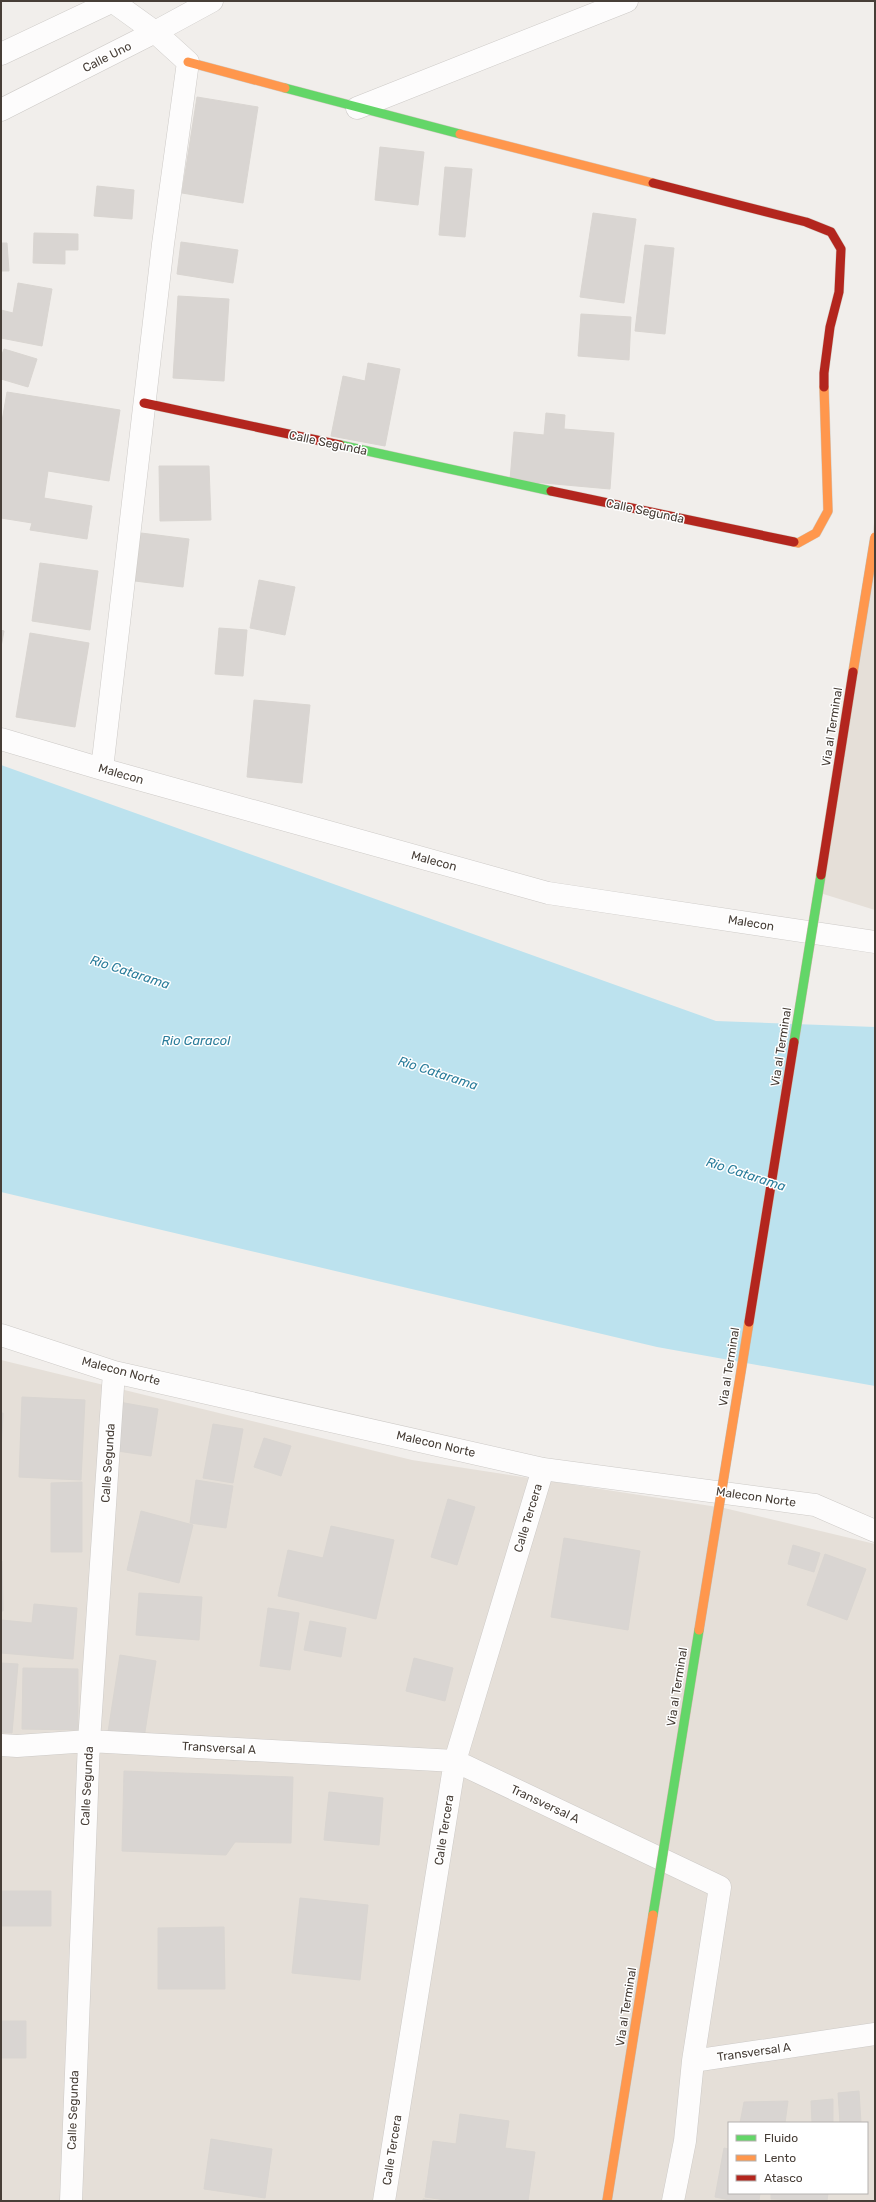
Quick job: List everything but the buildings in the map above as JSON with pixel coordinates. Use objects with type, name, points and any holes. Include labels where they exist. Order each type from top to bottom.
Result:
[{"type":"main road","name":"Calle Segunda","points":[[144,403],[768,538],[798,543],[816,533],[828,511],[824,373],[830,327],[839,292],[841,266],[841,248],[831,232],[806,222],[357,108],[188,62]]},
{"type":"main road","name":"Via al Terminal","points":[[607,2201],[875,537]]},
{"type":"street","points":[[1,54],[112,1],[155,32],[188,62],[163,244],[102,769]]},
{"type":"street","name":"Calle Uno","points":[[1,110],[155,32],[212,1]]},
{"type":"street","points":[[357,108],[627,1]]},
{"type":"street","name":"Malecon","points":[[1,739],[102,769],[548,892],[875,942]]},
{"type":"street","name":"Malecon Norte","points":[[1,1335],[114,1372],[543,1469],[814,1505],[875,1532]]},
{"type":"street","name":"Calle Segunda","points":[[70,2201],[89,1741],[114,1372]]},
{"type":"street","name":"Calle Tercera","points":[[384,2201],[455,1762],[543,1469]]},
{"type":"street","name":"Transversal A","points":[[1,1745],[17,1746],[89,1741],[455,1762],[720,1887],[693,2061],[875,2034]]},
{"type":"street","points":[[673,2201],[685,2141],[693,2061]]},
{"type":"shaded area","points":[[875,516],[875,910],[820,893]]},
{"type":"shaded area","points":[[1,1360],[412,1460],[724,1508],[875,1544],[875,2201],[1,2201]]},
{"type":"water","name":"Rio Caracol","points":[[1,765],[716,1021],[875,1027],[875,1386],[657,1347],[1,1192]]},
{"type":"traffic: fast","points":[[285,88],[460,134]]},
{"type":"traffic: fast","points":[[340,445],[551,491]]},
{"type":"traffic: fast","points":[[794,1042],[821,875]]},
{"type":"traffic: fast","points":[[653,1915],[699,1630]]},
{"type":"traffic: slow","points":[[188,62],[285,88]]},
{"type":"traffic: slow","points":[[460,134],[653,183]]},
{"type":"traffic: slow","points":[[794,542],[798,543],[816,533],[828,511],[824,387]]},
{"type":"traffic: slow","points":[[853,672],[875,537]]},
{"type":"traffic: slow","points":[[699,1630],[749,1322]]},
{"type":"traffic: slow","points":[[607,2201],[653,1915]]},
{"type":"traffic: jam","points":[[653,183],[806,222],[831,232],[841,249],[839,292],[830,327],[824,373],[824,387]]},
{"type":"traffic: jam","points":[[144,403],[340,445]]},
{"type":"traffic: jam","points":[[551,491],[794,542]]},
{"type":"traffic: jam","points":[[821,875],[853,672]]},
{"type":"traffic: jam","points":[[749,1322],[794,1042]]},
{"type":"water label","name":"Rio Catarama","points":[[130,972]]},
{"type":"water label","name":"Rio Catarama","points":[[438,1073]]},
{"type":"water label","name":"Rio Catarama","points":[[746,1174]]}]
